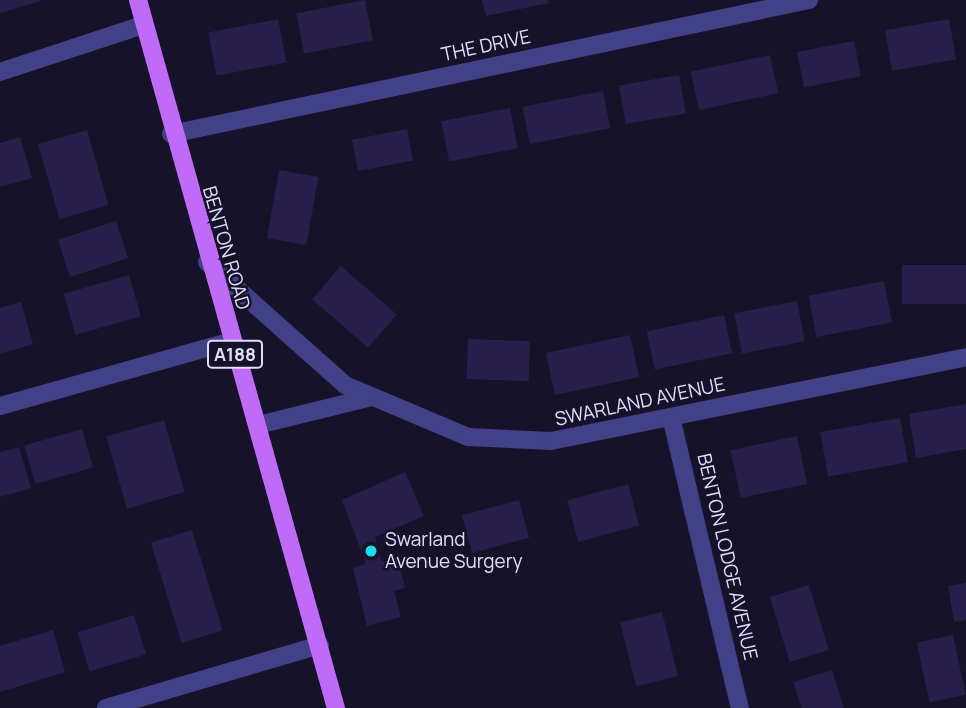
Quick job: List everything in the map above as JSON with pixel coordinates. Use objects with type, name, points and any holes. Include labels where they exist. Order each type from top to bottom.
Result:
[{"type":"main road","name":"BENTON ROAD","points":[[138,0],[171,134],[258,425],[336,708]]},
{"type":"street","name":"THE DRIVE","points":[[171,134],[809,0]]},
{"type":"street","points":[[0,72],[143,25]]},
{"type":"street","name":"SWARLAND AVENUE","points":[[208,262],[345,384],[368,398],[468,437],[551,441],[966,357]]},
{"type":"street","points":[[0,407],[231,341]]},
{"type":"street","points":[[258,425],[368,398]]},
{"type":"street","name":"BENTON LODGE AVENUE","points":[[671,416],[740,708]]},
{"type":"street","points":[[106,708],[320,645]]},
{"type":"building","points":[[0,0],[41,0],[41,1],[0,13]]},
{"type":"building","points":[[365,0],[373,40],[304,54],[296,13]]},
{"type":"building","points":[[482,0],[548,0],[549,3],[486,16]]},
{"type":"building","points":[[278,19],[286,62],[217,76],[208,33]]},
{"type":"building","points":[[949,19],[956,59],[892,71],[885,30]]},
{"type":"building","points":[[854,41],[861,76],[804,87],[797,52]]},
{"type":"building","points":[[770,55],[778,93],[699,110],[691,72]]},
{"type":"building","points":[[679,75],[686,113],[626,124],[619,86]]},
{"type":"building","points":[[603,91],[610,128],[530,144],[523,107]]},
{"type":"building","points":[[510,108],[518,148],[449,162],[441,121]]},
{"type":"building","points":[[407,129],[413,160],[358,171],[352,140]]},
{"type":"building","points":[[87,130],[108,205],[59,219],[38,144]]},
{"type":"building","points":[[20,137],[32,178],[0,187],[0,143]]},
{"type":"building","points":[[279,170],[318,177],[306,245],[267,238]]},
{"type":"building","points":[[116,221],[128,258],[70,277],[58,240]]},
{"type":"building","points":[[902,265],[966,265],[966,304],[902,304]]},
{"type":"building","points":[[341,266],[397,315],[368,348],[312,299]]},
{"type":"building","points":[[129,275],[141,316],[75,335],[64,294]]},
{"type":"building","points":[[884,281],[892,322],[816,337],[808,296]]},
{"type":"building","points":[[797,301],[805,341],[742,353],[734,313]]},
{"type":"building","points":[[21,302],[33,344],[0,354],[0,308]]},
{"type":"building","points":[[724,315],[732,353],[655,370],[647,331]]},
{"type":"building","points":[[630,335],[639,377],[555,395],[546,353]]},
{"type":"building","points":[[468,339],[530,341],[529,381],[467,379]]},
{"type":"building","points":[[966,404],[966,449],[916,458],[909,414]]},
{"type":"building","points":[[900,418],[908,462],[828,476],[820,432]]},
{"type":"building","points":[[164,420],[185,492],[127,509],[106,437]]},
{"type":"building","points":[[82,429],[93,467],[35,484],[24,446]]},
{"type":"building","points":[[797,436],[807,484],[741,498],[730,450]]},
{"type":"building","points":[[19,447],[31,488],[0,497],[0,452]]},
{"type":"building","name":"Swarland Avenue Surgery","points":[[405,472],[424,516],[375,537],[381,561],[399,562],[405,588],[394,591],[401,617],[367,626],[353,568],[366,564],[342,500]]},
{"type":"building","points":[[628,484],[639,526],[578,542],[567,500]]},
{"type":"building","points":[[519,500],[529,538],[472,553],[462,515]]},
{"type":"building","points":[[192,530],[223,630],[182,643],[151,543]]},
{"type":"building","points":[[966,583],[966,620],[954,622],[948,586]]},
{"type":"building","points":[[809,585],[829,650],[790,662],[770,597]]},
{"type":"building","points":[[662,612],[678,676],[636,686],[620,622]]},
{"type":"building","points":[[134,615],[146,654],[90,671],[78,632]]},
{"type":"building","points":[[53,630],[65,672],[0,692],[0,646]]},
{"type":"building","points":[[953,635],[966,695],[929,702],[917,643]]},
{"type":"building","points":[[832,670],[844,708],[802,708],[793,682]]},
{"type":"place","name":"Swarland Avenue Surgery","points":[[371,551]]}]
